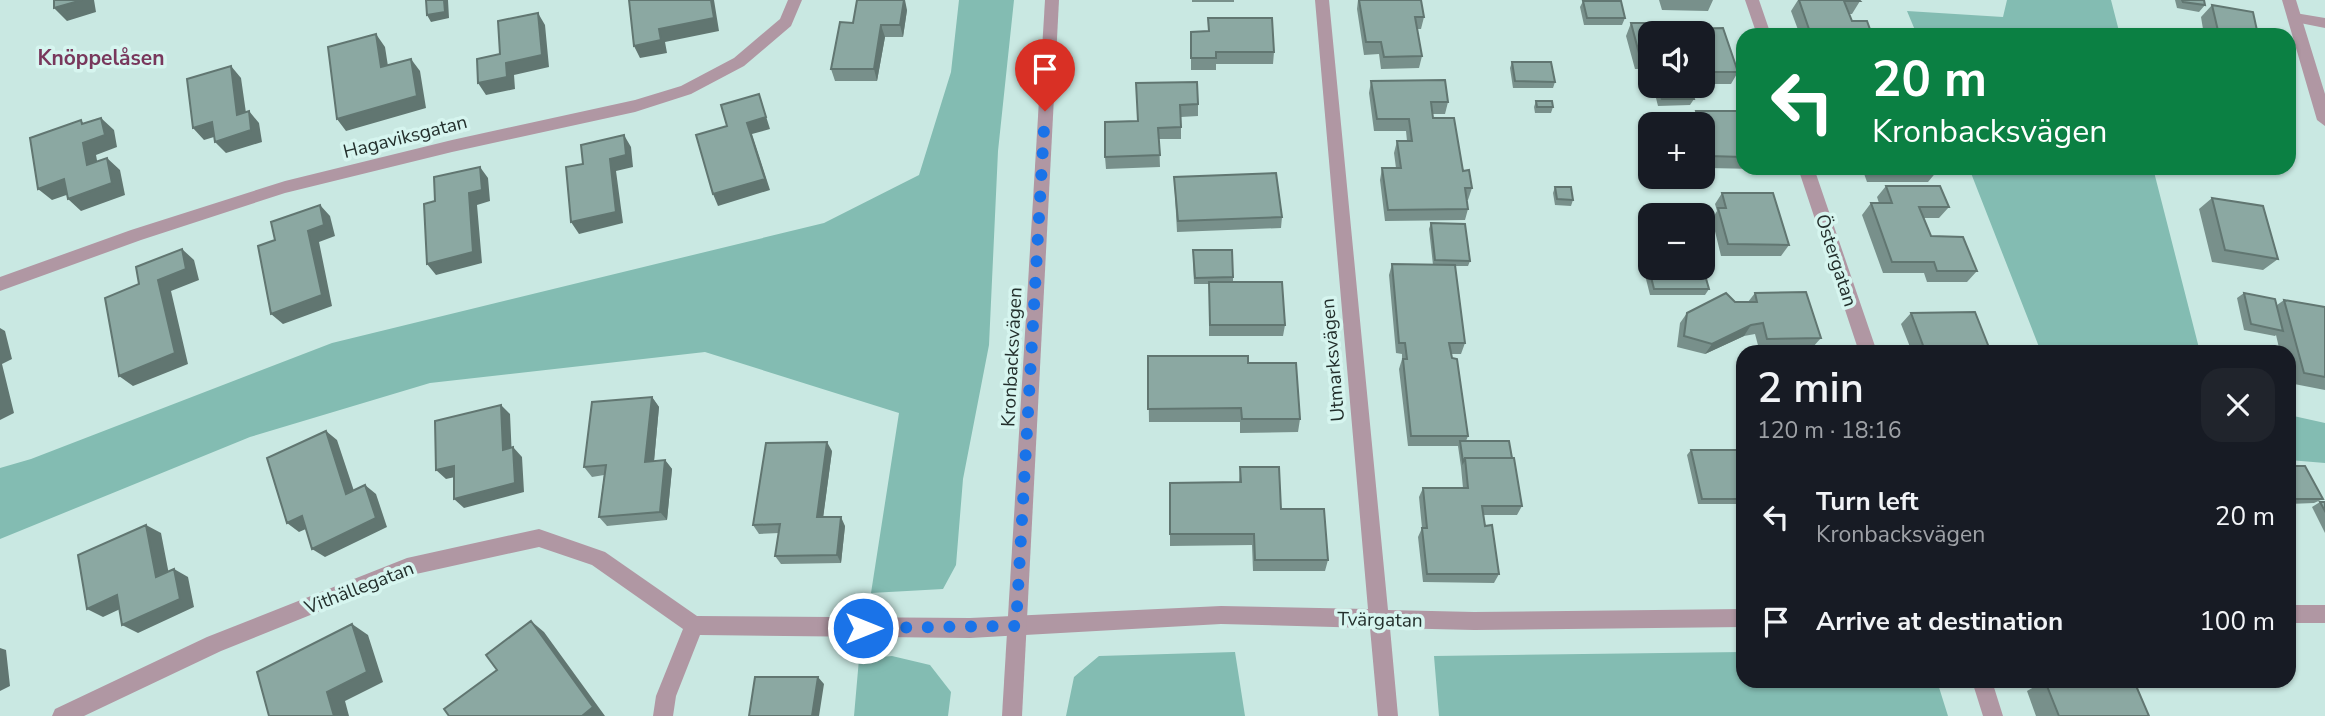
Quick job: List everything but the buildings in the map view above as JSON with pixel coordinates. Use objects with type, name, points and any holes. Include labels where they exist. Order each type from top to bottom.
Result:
[{"type":"street","name":"Hagaviksgatan","points":[[0,284],[137,234],[285,187],[452,146],[635,106],[686,90],[739,62],[786,22],[795,0]]},
{"type":"street","name":"Kronbacksvägen","points":[[1012,716],[1052,0]]},
{"type":"street","name":"Utmarksvägen","points":[[1322,0],[1388,716]]},
{"type":"street","points":[[1752,0],[1762,28]]},
{"type":"street","points":[[2289,0],[2325,120]]},
{"type":"street","name":"Östergatan","points":[[1808,175],[1866,345]]},
{"type":"street","name":"Vithällegatan","points":[[62,716],[214,644],[407,567],[539,538],[598,558],[694,625]]},
{"type":"street","points":[[2296,614],[2325,614]]},
{"type":"street","name":"Tvärgatan","points":[[1016,626],[1221,615],[1474,621],[1736,618]]},
{"type":"street","points":[[663,716],[666,696],[694,625],[809,628],[1016,626]]},
{"type":"street","points":[[1984,688],[1993,716]]},
{"type":"lane","points":[[2295,18],[2325,23]]},
{"type":"green space","points":[[959,0],[1014,0],[998,151],[989,345],[963,479],[956,565],[943,589],[871,593],[899,413],[705,352],[430,383],[250,437],[0,539],[0,468],[31,459],[332,343],[824,223],[919,175],[951,72]]},
{"type":"green space","points":[[2007,0],[2111,0],[2118,28],[1914,28],[1907,11],[2003,17]]},
{"type":"green space","points":[[1972,175],[2155,175],[2198,345],[2038,345]]},
{"type":"green space","points":[[2296,417],[2325,423],[2325,463],[2296,461]]},
{"type":"green space","points":[[1235,652],[1245,716],[1066,716],[1074,677],[1099,656]]},
{"type":"green space","points":[[1736,652],[1736,688],[1939,688],[1948,716],[1439,716],[1434,656]]},
{"type":"green space","points":[[892,656],[930,665],[951,692],[948,716],[854,716],[859,659]]},
{"type":"district","name":"Knöppelåsen","points":[[101,58]]},
{"type":"route","points":[[863,628],[1016,626],[1045,111]]}]
